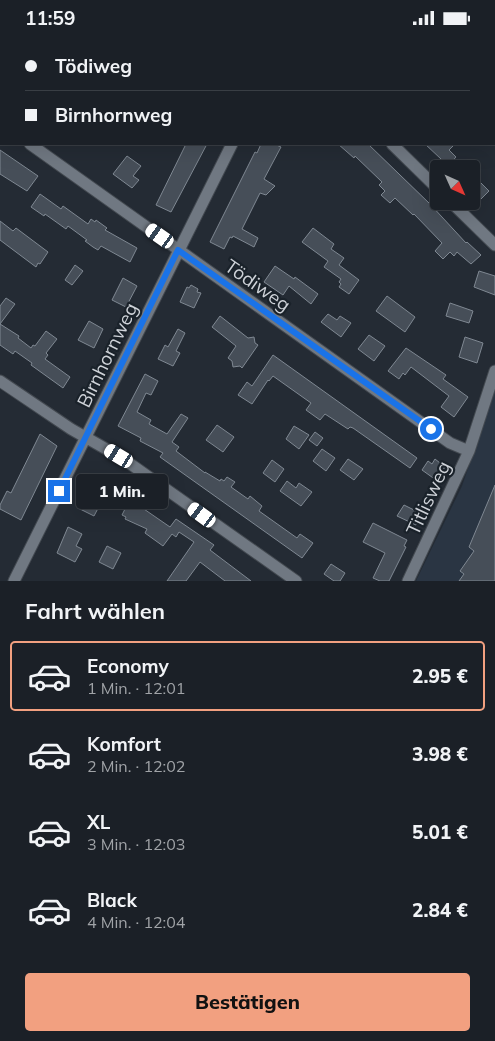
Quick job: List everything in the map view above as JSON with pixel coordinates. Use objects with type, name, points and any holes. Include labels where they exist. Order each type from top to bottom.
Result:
[{"type":"street","name":"Tödiweg","points":[[31,145],[450,443],[469,451]]},
{"type":"street","name":"Birnhornweg","points":[[14,581],[231,145]]},
{"type":"street","points":[[393,145],[430,181]]},
{"type":"street","points":[[459,210],[495,245]]},
{"type":"street","name":"Titlisweg","points":[[408,581],[469,451],[495,371]]},
{"type":"street","points":[[0,381],[39,408],[122,458],[296,581]]},
{"type":"shaded area","points":[[495,390],[495,581],[416,581],[462,486]]},
{"type":"building","points":[[186,145],[206,145],[171,212],[156,205]]},
{"type":"building","points":[[261,145],[276,145],[281,147],[264,179],[275,186],[266,195],[260,193],[242,229],[258,238],[254,247],[233,236],[232,238],[230,237],[224,249],[210,242],[255,152],[257,153]]},
{"type":"building","points":[[339,145],[369,145],[430,204],[430,210],[436,210],[466,243],[481,255],[471,264],[457,252],[454,256],[450,252],[443,259],[435,251],[442,243],[414,214],[395,198],[390,203],[381,195],[385,191],[379,185],[382,182],[355,156],[354,158]]},
{"type":"building","points":[[426,145],[454,145],[449,150],[456,157],[453,160],[440,160],[441,159]]},
{"type":"building","points":[[0,150],[38,176],[27,191],[0,174]]},
{"type":"building","points":[[127,156],[141,166],[133,176],[139,180],[132,188],[113,174]]},
{"type":"building","points":[[480,182],[489,191],[480,200]]},
{"type":"building","points":[[40,194],[61,209],[63,206],[88,224],[91,219],[95,222],[96,220],[107,228],[105,230],[137,248],[130,262],[101,246],[98,250],[68,226],[66,229],[45,214],[44,216],[31,207]]},
{"type":"building","points":[[0,221],[13,231],[16,228],[48,252],[40,264],[38,263],[36,267],[0,240]]},
{"type":"building","points":[[313,228],[334,244],[331,249],[344,258],[339,265],[359,280],[349,294],[339,287],[341,279],[324,267],[328,261],[302,242]]},
{"type":"building","points":[[75,265],[83,271],[72,285],[65,280]]},
{"type":"building","points":[[275,266],[294,279],[295,277],[318,294],[311,304],[289,286],[283,295],[264,282]]},
{"type":"building","points":[[479,271],[495,276],[495,295],[474,287]]},
{"type":"building","points":[[123,278],[137,286],[126,307],[112,300]]},
{"type":"building","points":[[191,285],[198,289],[197,292],[201,293],[194,308],[180,302],[187,287],[189,288]]},
{"type":"building","points":[[387,296],[415,317],[405,332],[376,311]]},
{"type":"building","points":[[6,298],[15,304],[0,324],[0,306]]},
{"type":"building","points":[[450,303],[473,311],[469,323],[446,316]]},
{"type":"building","points":[[328,314],[337,320],[340,316],[351,323],[341,337],[321,322]]},
{"type":"building","points":[[220,316],[248,338],[254,337],[255,343],[258,345],[242,368],[240,366],[233,367],[232,361],[228,358],[236,346],[212,327]]},
{"type":"building","points":[[89,321],[103,329],[94,348],[78,340]]},
{"type":"building","points":[[0,324],[19,336],[18,338],[31,348],[33,345],[35,346],[46,331],[57,339],[46,353],[48,355],[45,359],[70,377],[63,388],[15,351],[13,354],[0,345]]},
{"type":"building","points":[[178,329],[185,333],[176,351],[180,353],[173,366],[158,359],[165,345],[168,347]]},
{"type":"building","points":[[369,335],[385,346],[374,361],[358,349]]},
{"type":"building","points":[[465,337],[483,343],[477,363],[459,357]]},
{"type":"building","points":[[406,348],[446,375],[443,379],[468,397],[454,417],[441,407],[449,396],[411,367],[399,379],[388,371]]},
{"type":"building","points":[[273,355],[417,458],[410,468],[353,428],[350,427],[348,429],[325,414],[320,420],[306,410],[311,403],[273,376],[268,380],[252,404],[238,395],[247,382],[252,386]]},
{"type":"building","points":[[145,374],[158,381],[151,395],[146,393],[137,412],[151,420],[149,424],[167,434],[181,414],[188,418],[172,442],[179,447],[176,451],[205,473],[220,481],[221,479],[224,481],[227,477],[235,482],[231,487],[248,499],[250,496],[262,506],[259,511],[297,538],[300,534],[313,543],[302,558],[160,457],[163,453],[140,441],[141,438],[118,426]]},
{"type":"building","points":[[217,425],[234,437],[223,452],[206,440]]},
{"type":"building","points":[[294,426],[309,435],[299,449],[286,439]]},
{"type":"building","points":[[315,432],[323,438],[317,446],[309,440]]},
{"type":"building","points":[[40,434],[57,446],[21,520],[0,509],[0,505],[7,491],[11,493]]},
{"type":"building","points":[[322,449],[335,458],[326,471],[313,461]]},
{"type":"building","points":[[348,459],[363,469],[354,480],[340,470]]},
{"type":"building","points":[[435,459],[445,467],[436,480],[422,470],[428,461],[432,464]]},
{"type":"building","points":[[272,460],[284,469],[275,482],[263,473]]},
{"type":"building","points":[[287,481],[296,488],[299,483],[312,492],[301,506],[280,491]]},
{"type":"building","points":[[495,485],[495,581],[459,581],[464,574],[460,571],[474,551],[469,547]]},
{"type":"building","points":[[88,486],[105,495],[94,516],[78,508]]},
{"type":"building","points":[[129,501],[170,527],[176,519],[214,545],[210,550],[251,581],[225,581],[200,562],[186,581],[167,581],[194,542],[179,532],[176,537],[172,534],[163,546],[145,533],[147,529],[125,519],[126,517],[122,515]]},
{"type":"building","points":[[404,505],[422,514],[416,525],[397,516]]},
{"type":"building","points":[[373,523],[407,540],[404,546],[406,547],[389,581],[380,581],[373,578],[385,553],[363,542]]},
{"type":"building","points":[[68,527],[82,534],[76,546],[82,549],[75,562],[57,553]]},
{"type":"building","points":[[107,546],[121,553],[113,569],[99,562]]},
{"type":"building","points":[[331,564],[345,573],[340,581],[334,581],[324,574]]},
{"type":"route","points":[[59,491],[178,250],[431,429]]}]
